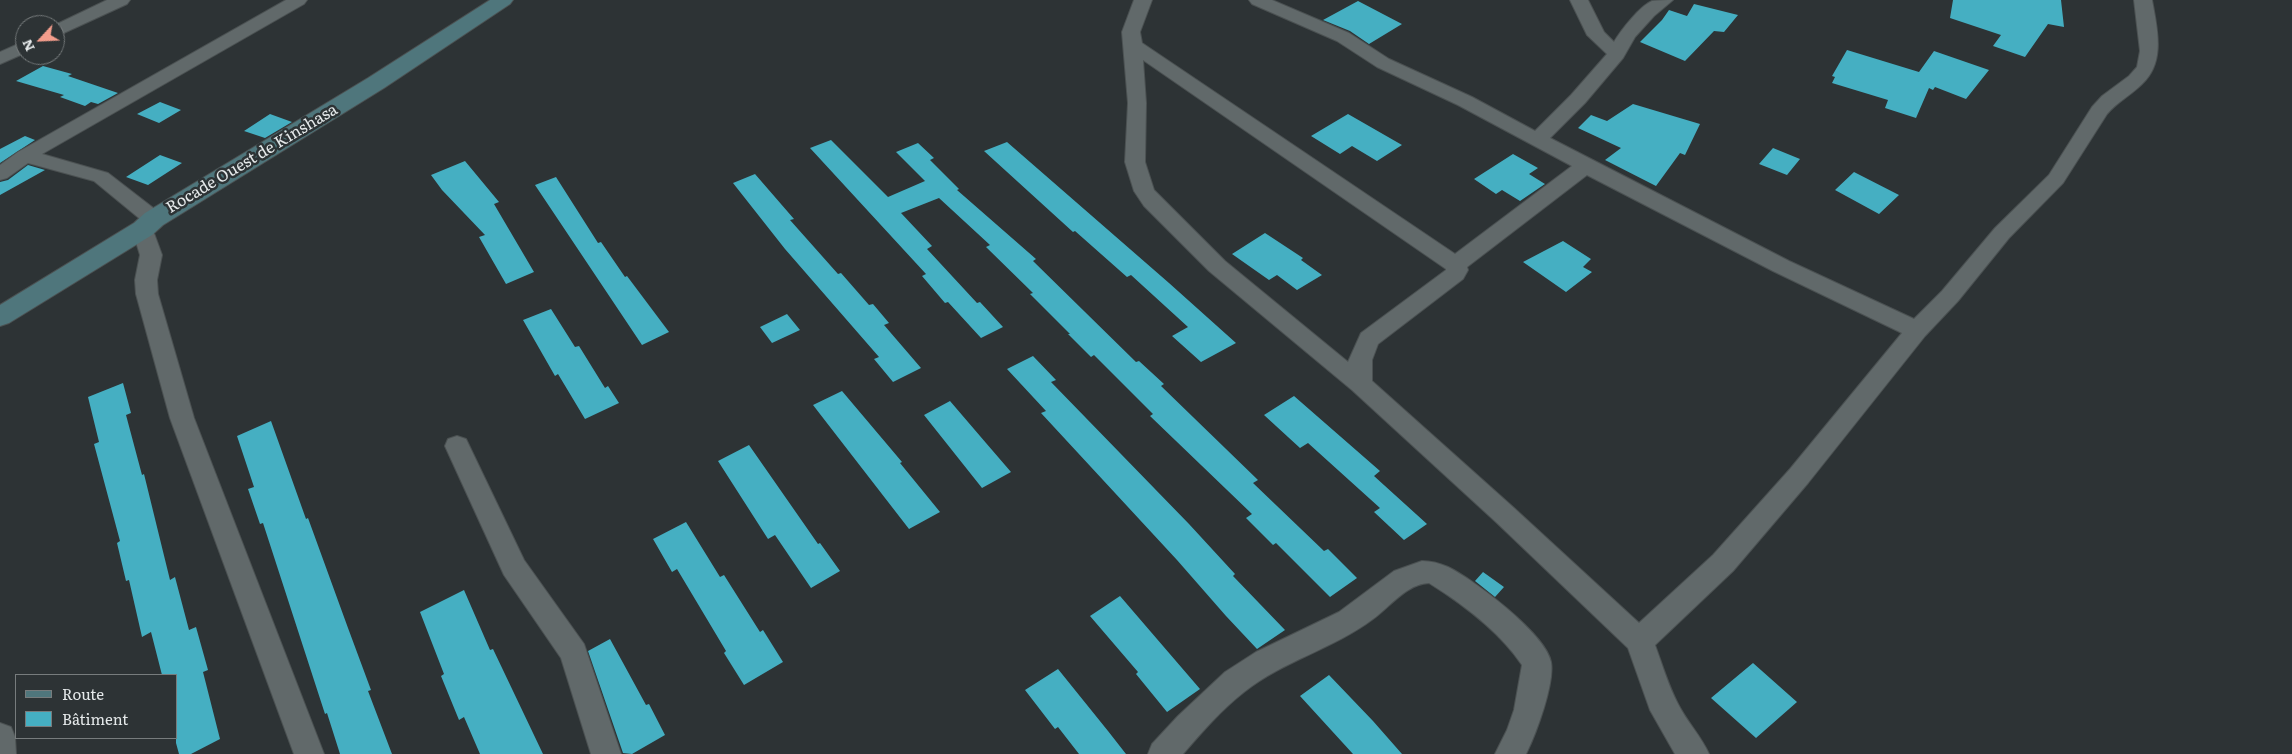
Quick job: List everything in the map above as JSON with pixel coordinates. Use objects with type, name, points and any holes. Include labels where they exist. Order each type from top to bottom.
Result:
[{"type":"main road","name":"Rocade Ouest de Kinshasa","points":[[0,318],[376,83],[503,0]]},
{"type":"street","points":[[65,27],[121,0]]},
{"type":"street","points":[[0,174],[25,156],[298,0]]},
{"type":"street","points":[[1143,0],[1131,32],[1137,103],[1135,162],[1144,191],[1216,266],[1360,384],[1505,515],[1639,641],[1665,710],[1684,742],[1694,754]]},
{"type":"street","points":[[1258,0],[1343,37],[1383,63],[1465,102],[1781,266],[1916,330]]},
{"type":"street","points":[[1579,0],[1596,34],[1617,54]]},
{"type":"street","points":[[1537,140],[1578,99],[1617,54],[1627,35],[1648,12],[1664,0]]},
{"type":"street","points":[[1639,641],[1723,563],[1799,476],[1916,330],[1950,296],[2002,233],[2056,178],[2082,136],[2108,100],[2136,80],[2146,68],[2149,51],[2143,0]]},
{"type":"street","points":[[1133,45],[1455,265],[1457,270],[1455,274],[1369,339],[1361,353],[1358,364],[1360,384]]},
{"type":"street","points":[[0,59],[15,51]]},
{"type":"street","points":[[25,156],[101,177],[149,224],[151,255],[146,280],[147,294],[182,418],[309,754]]},
{"type":"street","points":[[1455,265],[1586,166]]},
{"type":"street","points":[[457,446],[514,567],[574,653],[606,754]]},
{"type":"street","points":[[1163,754],[1204,708],[1235,681],[1264,662],[1342,625],[1365,610],[1384,591],[1400,583],[1415,572],[1432,572],[1448,580],[1515,634],[1537,662],[1535,687],[1530,706],[1510,754]]},
{"type":"street","points":[[0,737],[1,754]]},
{"type":"building","points":[[1953,0],[2061,0],[2064,27],[2048,24],[2025,57],[1993,46],[2001,35],[1950,18]]},
{"type":"building","points":[[1358,1],[1402,24],[1369,44],[1350,31],[1323,20]]},
{"type":"building","points":[[1694,4],[1738,15],[1724,32],[1714,31],[1685,61],[1640,42],[1662,20],[1669,10],[1687,16]]},
{"type":"building","points":[[1847,50],[1919,72],[1934,51],[1989,70],[1966,99],[1935,87],[1933,90],[1929,88],[1916,118],[1885,108],[1888,100],[1832,83],[1835,77],[1832,76]]},
{"type":"building","points":[[43,66],[72,74],[68,76],[118,93],[98,104],[91,102],[85,106],[60,97],[64,95],[16,81]]},
{"type":"building","points":[[160,102],[181,110],[159,123],[137,114]]},
{"type":"building","points":[[1633,104],[1700,124],[1685,155],[1680,153],[1656,186],[1605,160],[1621,148],[1578,128],[1591,115],[1607,121]]},
{"type":"building","points":[[270,114],[292,122],[265,138],[244,131]]},
{"type":"building","points":[[1348,114],[1402,145],[1377,161],[1352,146],[1340,154],[1311,136]]},
{"type":"building","points":[[25,136],[35,140],[0,163],[0,149]]},
{"type":"building","points":[[831,140],[888,197],[925,181],[896,152],[918,143],[934,158],[930,160],[959,189],[957,190],[1036,259],[1033,261],[1136,362],[1139,361],[1164,384],[1161,386],[1258,480],[1253,483],[1324,551],[1328,549],[1357,578],[1330,597],[1276,543],[1273,545],[1246,518],[1252,514],[1150,416],[1153,414],[1094,355],[1091,357],[1068,334],[1070,334],[1030,294],[1033,293],[986,247],[990,245],[939,198],[901,213],[932,246],[927,249],[977,303],[980,302],[1003,327],[981,338],[948,302],[945,303],[922,276],[926,274],[810,148]]},
{"type":"building","points":[[1007,142],[1236,343],[1201,362],[1172,336],[1188,327],[1131,275],[1127,277],[1075,231],[1073,232],[984,151]]},
{"type":"building","points":[[1773,148],[1800,159],[1787,175],[1759,164]]},
{"type":"building","points":[[1513,154],[1538,168],[1529,174],[1545,184],[1520,201],[1502,190],[1496,194],[1474,179]]},
{"type":"building","points":[[160,155],[182,163],[148,185],[126,177]]},
{"type":"building","points":[[465,161],[499,202],[494,204],[534,272],[506,284],[479,237],[485,235],[442,190],[431,175]]},
{"type":"building","points":[[28,165],[45,170],[0,195],[0,182],[8,180]]},
{"type":"building","points":[[1854,172],[1899,195],[1879,214],[1835,190]]},
{"type":"building","points":[[755,174],[794,219],[790,220],[838,274],[841,273],[869,305],[873,304],[889,323],[884,325],[921,368],[893,382],[874,359],[879,357],[785,249],[733,183]]},
{"type":"building","points":[[556,177],[598,243],[601,242],[625,277],[627,276],[669,332],[642,345],[535,185]]},
{"type":"building","points":[[1265,233],[1303,258],[1301,260],[1322,275],[1297,290],[1277,275],[1269,280],[1232,254]]},
{"type":"building","points":[[1563,241],[1591,259],[1583,267],[1592,272],[1566,292],[1523,262]]},
{"type":"building","points":[[551,309],[575,347],[579,346],[605,388],[608,386],[619,403],[585,419],[558,374],[555,376],[523,320]]},
{"type":"building","points":[[787,314],[800,330],[772,343],[760,327]]},
{"type":"building","points":[[1033,356],[1056,380],[1051,382],[1189,524],[1235,574],[1233,576],[1285,630],[1257,649],[1226,616],[1177,560],[1041,413],[1046,411],[1007,369]]},
{"type":"building","points":[[123,383],[131,413],[126,415],[142,475],[144,474],[170,580],[175,577],[189,630],[196,627],[208,670],[203,672],[220,739],[191,754],[179,754],[176,743],[176,739],[178,739],[178,674],[162,674],[151,632],[142,637],[129,580],[126,581],[117,543],[120,541],[94,444],[99,442],[88,397]]},
{"type":"building","points":[[842,391],[902,462],[900,463],[940,512],[909,529],[813,405]]},
{"type":"building","points":[[1294,396],[1380,471],[1374,476],[1427,524],[1404,540],[1374,512],[1380,508],[1308,443],[1300,448],[1264,415]]},
{"type":"building","points":[[950,401],[1011,472],[982,488],[924,415]]},
{"type":"building","points":[[271,421],[371,690],[368,691],[392,754],[340,754],[327,713],[325,714],[263,523],[260,524],[248,489],[254,487],[237,436]]},
{"type":"building","points":[[749,445],[818,544],[820,543],[840,571],[811,588],[775,535],[768,539],[718,461]]},
{"type":"building","points":[[686,522],[720,577],[724,575],[760,632],[763,630],[783,662],[744,685],[677,569],[672,572],[653,539]]},
{"type":"building","points":[[1483,572],[1504,587],[1495,597],[1475,581]]},
{"type":"building","points":[[464,590],[490,650],[493,649],[543,754],[480,754],[464,717],[459,720],[441,676],[444,674],[420,612]]},
{"type":"building","points":[[1120,596],[1200,689],[1167,712],[1136,674],[1138,672],[1090,616]]},
{"type":"building","points":[[610,639],[646,705],[649,704],[665,735],[632,754],[623,753],[588,651]]},
{"type":"building","points":[[1753,663],[1797,702],[1756,738],[1711,698]]},
{"type":"building","points":[[1058,669],[1126,754],[1079,754],[1058,727],[1055,729],[1025,690]]},
{"type":"building","points":[[1329,675],[1402,754],[1353,754],[1300,696]]}]
